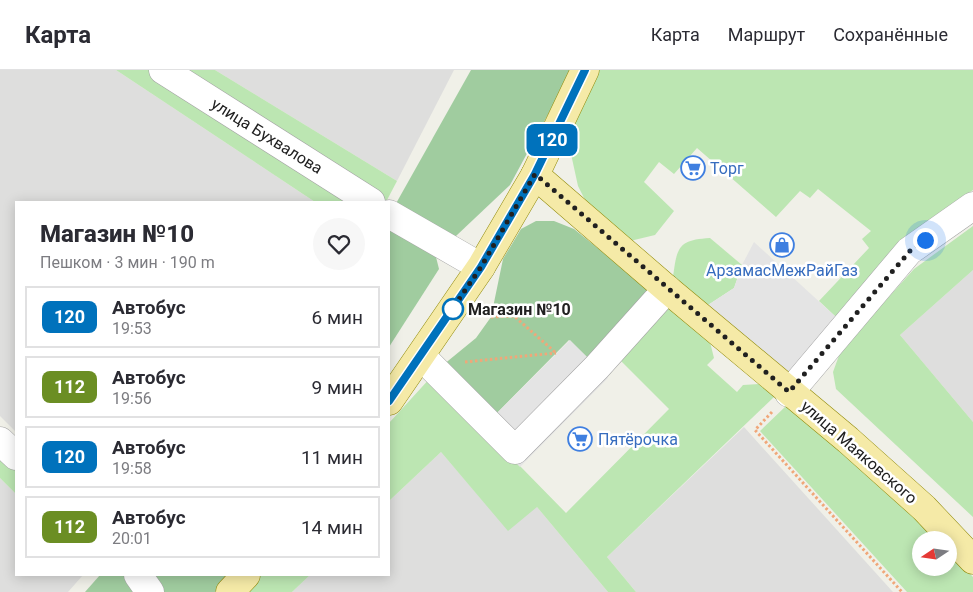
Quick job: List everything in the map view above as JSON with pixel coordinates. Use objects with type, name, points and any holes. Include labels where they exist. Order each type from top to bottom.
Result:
[{"type":"main road","points":[[390,400],[481,267],[535,174],[585,70]]},
{"type":"main road","name":"улица Маяковского","points":[[535,174],[667,289],[848,440],[924,508],[973,560]]},
{"type":"main road","points":[[230,592],[245,576]]},
{"type":"street","name":"улица Бухвалова","points":[[163,70],[369,201]]},
{"type":"street","points":[[789,392],[910,251],[973,206]]},
{"type":"street","points":[[390,215],[481,267]]},
{"type":"street","points":[[421,356],[515,450],[597,367],[667,289]]},
{"type":"street","points":[[0,441],[15,455]]},
{"type":"street","points":[[139,576],[150,592]]},
{"type":"path","points":[[462,363],[556,353],[514,316],[491,317]]},
{"type":"path","points":[[789,392],[755,430],[902,592]]},
{"type":"shaded area","points":[[0,70],[116,70],[313,201],[15,201],[15,431],[0,416]]},
{"type":"shaded area","points":[[215,70],[454,70],[397,181]]},
{"type":"shaded area","points":[[754,242],[836,317],[790,373],[708,305],[734,288],[742,265]]},
{"type":"shaded area","points":[[973,270],[973,422],[900,335]]},
{"type":"shaded area","points":[[570,340],[608,378],[520,467],[481,429]]},
{"type":"shaded area","points":[[744,427],[893,592],[636,592],[607,557]]},
{"type":"shaded area","points":[[441,452],[484,502],[537,507],[608,592],[292,592],[309,576],[390,576],[390,500]]},
{"type":"shaded area","points":[[0,478],[15,493],[15,576],[82,576],[68,592],[0,592]]},
{"type":"green space","points":[[116,70],[149,70],[355,201],[313,201]]},
{"type":"green space","points":[[180,70],[215,70],[397,181],[387,201]]},
{"type":"green space","points":[[471,70],[572,70],[510,185],[456,236],[442,235],[394,207]]},
{"type":"green space","points":[[597,70],[973,70],[973,190],[900,241],[836,317],[819,301],[869,248],[862,239],[871,231],[818,189],[810,198],[800,191],[776,217],[697,148],[674,174],[659,162],[644,182],[674,211],[655,235],[630,241],[588,206],[578,186],[571,154],[571,123]]},
{"type":"green space","points":[[536,221],[554,221],[574,229],[652,292],[590,360],[569,340],[494,416],[443,365],[476,338],[491,317],[503,259],[521,229]]},
{"type":"green space","points":[[390,223],[435,253],[439,269],[390,345]]},
{"type":"green space","points":[[973,226],[973,270],[900,335],[973,422],[973,517],[836,389],[833,372],[841,350],[914,269]]},
{"type":"green space","points":[[710,238],[742,265],[734,288],[708,305],[673,277],[676,259],[681,247],[691,241]]},
{"type":"green space","points":[[665,304],[710,342],[714,358],[707,365],[737,392],[743,385],[759,384],[774,397],[607,557],[636,592],[608,592],[537,507],[508,531],[441,452],[390,500],[390,422],[432,376],[566,513],[669,409],[618,358]]},
{"type":"green space","points":[[786,406],[885,487],[929,531],[912,531],[912,576],[958,576],[958,561],[973,577],[973,592],[907,592],[760,431]]},
{"type":"green space","points":[[0,452],[15,465],[15,493],[0,478]]},
{"type":"green space","points":[[99,576],[129,576],[140,592],[85,592]]},
{"type":"green space","points":[[147,576],[231,576],[215,592],[158,592]]},
{"type":"green space","points":[[258,576],[309,576],[292,592],[243,592]]},
{"type":"bus line","name":"120","points":[[390,400],[481,267],[535,174],[585,70]]},
{"type":"place","name":"Торг","points":[[693,168]]},
{"type":"place","name":"АрзамасМежРайГаз","points":[[782,245]]},
{"type":"place","name":"Магазин №10","points":[[453,309]]},
{"type":"place","name":"Пятёрочка","points":[[580,439]]},
{"type":"route","points":[[453,309],[451,311],[481,267],[535,174],[789,392],[910,251],[925,240]]}]
